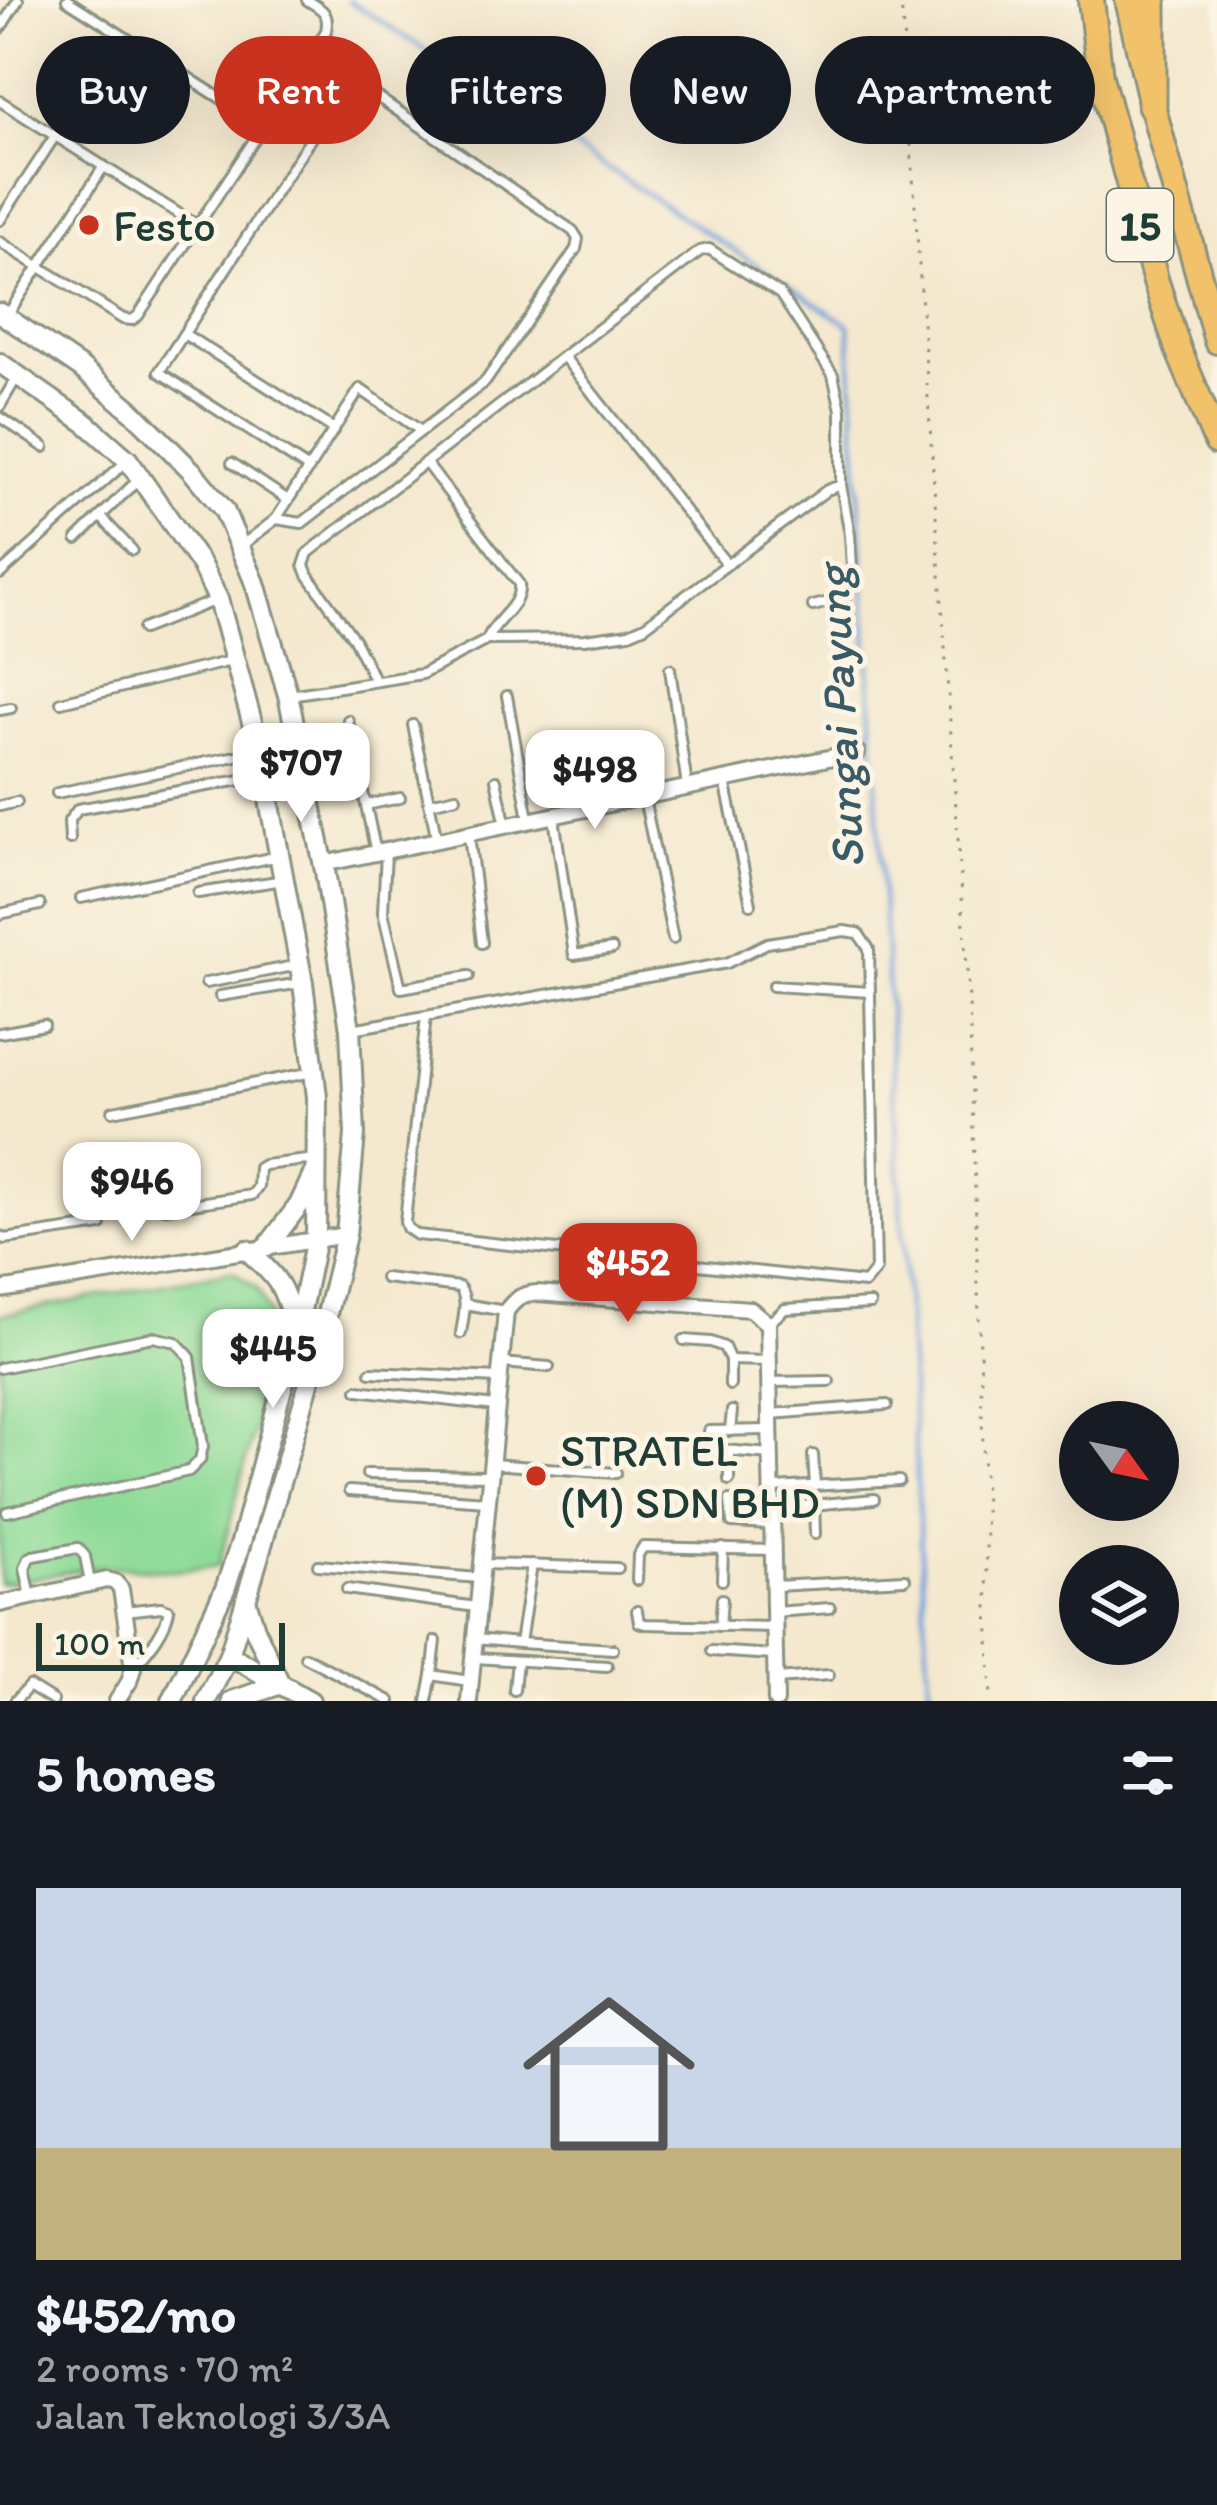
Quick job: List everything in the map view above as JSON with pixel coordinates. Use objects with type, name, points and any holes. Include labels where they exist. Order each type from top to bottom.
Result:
[{"type":"highway","name":"15","points":[[1091,0],[1100,77],[1150,261],[1178,350],[1217,442]]},
{"type":"highway","name":"15","points":[[1128,0],[1151,105],[1217,341]]},
{"type":"highway","points":[[1151,105],[1152,0]]},
{"type":"street","points":[[3,315],[81,368],[132,411],[224,510],[241,546],[288,695],[350,1029],[355,1134],[346,1235],[316,1359],[246,1600],[229,1654],[206,1701]]},
{"type":"street","points":[[0,363],[87,424],[128,460],[201,565],[218,599],[260,751],[314,1072],[316,1238],[296,1335],[241,1542],[225,1589],[172,1701]]},
{"type":"street","points":[[323,864],[857,752]]},
{"type":"street","points":[[257,1249],[299,1205],[318,1161]]},
{"type":"street","points":[[0,1290],[346,1235]]},
{"type":"street","points":[[257,1249],[287,1295],[296,1335]]},
{"type":"street","points":[[0,1274],[25,1286]]},
{"type":"street","points":[[469,1701],[506,1311],[514,1300],[537,1293],[750,1309],[768,1324],[776,1701]]},
{"type":"street","points":[[0,1604],[115,1582],[121,1589],[133,1668],[117,1701]]},
{"type":"street","points":[[225,1589],[221,1632],[229,1654],[310,1701]]},
{"type":"street","points":[[246,1600],[280,1684]]},
{"type":"street","points":[[189,1669],[229,1654]]},
{"type":"street","points":[[232,1701],[280,1684]]},
{"type":"lane","points":[[0,28],[18,0]]},
{"type":"lane","points":[[67,0],[214,94]]},
{"type":"lane","points":[[308,0],[324,10],[328,20],[323,36]]},
{"type":"lane","points":[[276,519],[302,523],[486,381],[576,249],[578,239],[573,231],[357,83],[342,91],[159,372],[309,469]]},
{"type":"lane","points":[[0,101],[36,124]]},
{"type":"lane","points":[[0,220],[50,144]]},
{"type":"lane","points":[[68,144],[198,226]]},
{"type":"lane","points":[[0,242],[123,319],[133,320],[251,144]]},
{"type":"lane","points":[[3,315],[104,166]]},
{"type":"lane","points":[[375,681],[354,639],[308,575],[305,558],[312,548],[700,251],[709,249],[780,294],[833,375],[841,410],[841,484],[853,584],[837,600],[813,605]]},
{"type":"lane","points":[[184,334],[334,429]]},
{"type":"lane","points":[[564,357],[726,563]]},
{"type":"lane","points":[[0,406],[17,375]]},
{"type":"lane","points":[[241,546],[276,519],[360,389],[421,431]]},
{"type":"lane","points":[[0,417],[44,447]]},
{"type":"lane","points":[[0,574],[128,460]]},
{"type":"lane","points":[[425,462],[519,584],[517,600],[487,640]]},
{"type":"lane","points":[[232,463],[288,500]]},
{"type":"lane","points":[[77,538],[141,477]]},
{"type":"lane","points":[[288,695],[422,674],[487,640],[585,639],[629,633],[645,626],[826,490],[841,484]]},
{"type":"lane","points":[[101,517],[133,550]]},
{"type":"lane","points":[[142,629],[218,599]]},
{"type":"lane","points":[[61,702],[237,660]]},
{"type":"lane","points":[[670,669],[687,788]]},
{"type":"lane","points":[[507,696],[529,821]]},
{"type":"lane","points":[[348,720],[381,852],[383,912],[401,988],[469,976]]},
{"type":"lane","points":[[413,725],[437,839]]},
{"type":"lane","points":[[57,793],[260,751]]},
{"type":"lane","points":[[70,839],[69,821],[78,809],[265,776]]},
{"type":"lane","points":[[725,780],[751,904]]},
{"type":"lane","points":[[496,781],[506,826]]},
{"type":"lane","points":[[430,803],[456,797]]},
{"type":"lane","points":[[644,797],[674,939]]},
{"type":"lane","points":[[366,805],[400,798]]},
{"type":"lane","points":[[0,806],[17,802]]},
{"type":"lane","points":[[554,815],[574,955],[612,950]]},
{"type":"lane","points":[[469,833],[482,943]]},
{"type":"lane","points":[[81,898],[280,856]]},
{"type":"lane","points":[[198,893],[284,880]]},
{"type":"lane","points":[[0,914],[40,905]]},
{"type":"lane","points":[[350,1029],[727,963],[767,943],[858,933],[869,949],[877,1269],[865,1282],[417,1235],[405,1222],[426,1016]]},
{"type":"lane","points":[[206,983],[301,974]]},
{"type":"lane","points":[[220,995],[301,974]]},
{"type":"lane","points":[[773,986],[870,992]]},
{"type":"lane","points":[[0,1033],[44,1025]]},
{"type":"lane","points":[[113,1112],[314,1072]]},
{"type":"lane","points":[[165,1208],[252,1195],[258,1187],[259,1168],[318,1161]]},
{"type":"lane","points":[[0,1236],[101,1225]]},
{"type":"lane","points":[[385,1278],[459,1287],[464,1293],[461,1333]]},
{"type":"lane","points":[[464,1304],[506,1311]]},
{"type":"lane","points":[[768,1324],[785,1309],[870,1304]]},
{"type":"lane","points":[[0,1368],[153,1337],[176,1342],[190,1357],[203,1446],[200,1460],[189,1471],[7,1512]]},
{"type":"lane","points":[[684,1340],[718,1344],[728,1352],[730,1385]]},
{"type":"lane","points":[[730,1360],[770,1361]]},
{"type":"lane","points":[[371,1372],[549,1367]]},
{"type":"lane","points":[[770,1382],[829,1381]]},
{"type":"lane","points":[[358,1390],[497,1406]]},
{"type":"lane","points":[[709,1431],[887,1405]]},
{"type":"lane","points":[[730,1431],[732,1411]]},
{"type":"lane","points":[[714,1449],[772,1454]]},
{"type":"lane","points":[[729,1450],[729,1480]]},
{"type":"lane","points":[[813,1455],[814,1486]]},
{"type":"lane","points":[[367,1474],[616,1473]]},
{"type":"lane","points":[[772,1488],[899,1481]]},
{"type":"lane","points":[[349,1491],[488,1501]]},
{"type":"lane","points":[[730,1500],[733,1523],[814,1504],[874,1499]]},
{"type":"lane","points":[[814,1504],[814,1534]]},
{"type":"lane","points":[[637,1580],[638,1555],[644,1546],[773,1550]]},
{"type":"lane","points":[[31,1597],[26,1568],[33,1556],[78,1548],[85,1556],[91,1584]]},
{"type":"lane","points":[[722,1580],[723,1548]]},
{"type":"lane","points":[[318,1565],[481,1571],[532,1565],[617,1568]]},
{"type":"lane","points":[[520,1643],[532,1565]]},
{"type":"lane","points":[[774,1586],[905,1579]]},
{"type":"lane","points":[[347,1589],[478,1608]]},
{"type":"lane","points":[[720,1626],[722,1599]]},
{"type":"lane","points":[[125,1611],[166,1607],[170,1615],[133,1668]]},
{"type":"lane","points":[[638,1611],[639,1622],[644,1624],[720,1626],[830,1608]]},
{"type":"lane","points":[[475,1640],[613,1649]]},
{"type":"lane","points":[[427,1701],[436,1641]]},
{"type":"lane","points":[[712,1651],[775,1655]]},
{"type":"lane","points":[[305,1657],[390,1701]]},
{"type":"lane","points":[[473,1658],[607,1666]]},
{"type":"lane","points":[[514,1690],[517,1661]]},
{"type":"lane","points":[[431,1675],[471,1681]]},
{"type":"lane","points":[[775,1679],[829,1675]]},
{"type":"lane","points":[[15,1701],[28,1687],[52,1701]]},
{"type":"path","points":[[901,0],[968,1000],[992,1701]]},
{"type":"green space","points":[[232,1271],[257,1289],[272,1321],[271,1362],[219,1566],[176,1571],[104,1566],[0,1584],[0,1315]]},
{"type":"waterway","name":"Sungai Payung","points":[[348,0],[849,325],[930,1701]]},
{"type":"place","name":"Festo","points":[[89,225]]},
{"type":"place","name":"STRATEL (M) SDN BHD","points":[[536,1476]]}]
